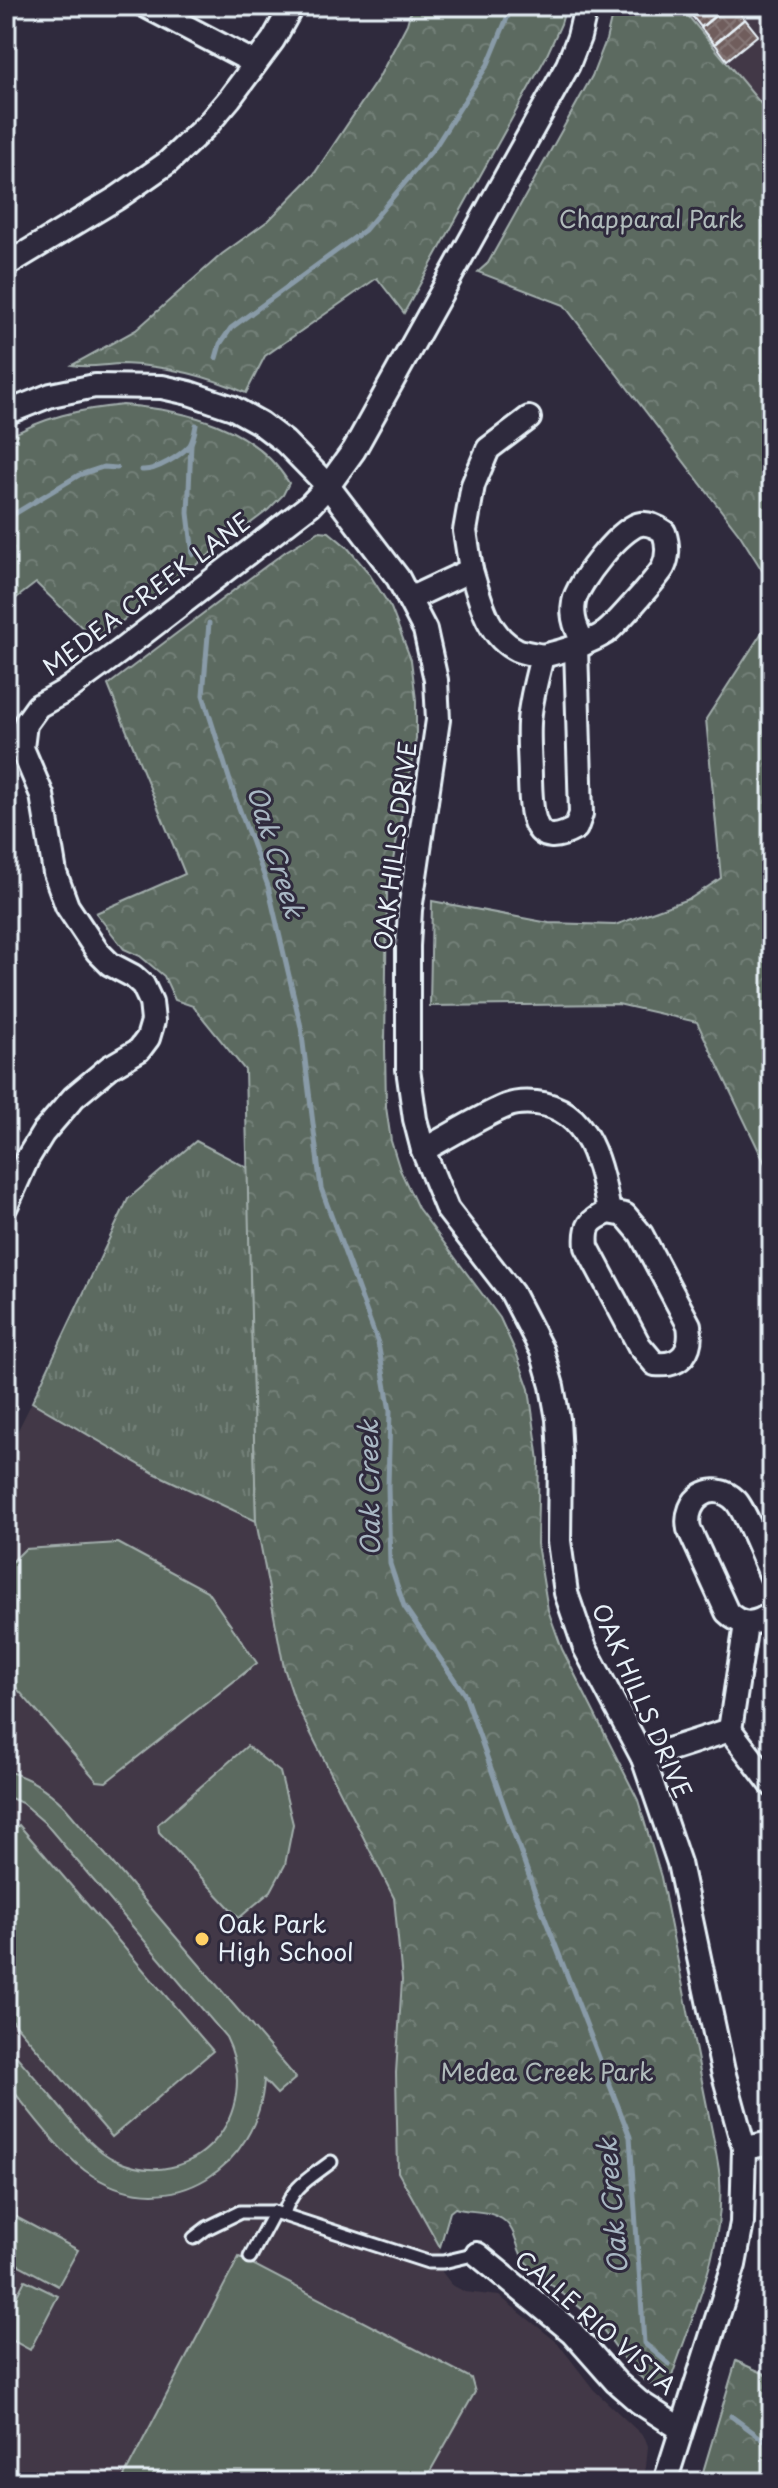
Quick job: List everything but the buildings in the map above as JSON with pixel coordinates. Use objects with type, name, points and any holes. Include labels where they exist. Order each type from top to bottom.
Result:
[{"type":"street","points":[[146,6],[255,63]]},
{"type":"street","points":[[6,265],[117,198],[167,163],[207,125],[273,40],[292,6]]},
{"type":"street","name":"MEDEA CREEK LANE","points":[[6,1206],[27,1159],[43,1133],[74,1097],[110,1067],[139,1050],[148,1038],[153,1021],[151,1002],[143,985],[110,964],[97,951],[67,906],[55,873],[42,795],[22,748],[25,724],[38,706],[67,690],[143,633],[310,505],[328,486],[354,450],[568,65],[586,6]]},
{"type":"street","name":"OAK HILLS DRIVE","points":[[6,413],[51,395],[95,386],[162,387],[233,408],[285,442],[328,486],[398,578],[425,630],[436,680],[438,720],[410,910],[408,1069],[415,1119],[423,1150],[447,1209],[512,1293],[542,1351],[558,1419],[559,1541],[566,1593],[585,1648],[643,1758],[679,1863],[723,2071],[744,2148],[742,2223],[734,2265],[665,2482]]},
{"type":"street","points":[[529,418],[488,449],[473,485],[465,531],[471,570],[485,614],[500,638],[518,650],[542,656],[580,645],[610,630],[663,568],[668,544],[664,532],[654,525],[640,524],[624,532],[579,586],[573,613],[580,645],[581,814],[576,828],[562,836],[550,836],[539,830],[531,815],[529,722],[542,656]]},
{"type":"street","points":[[409,599],[471,570]]},
{"type":"street","points":[[423,1150],[506,1106],[525,1101],[548,1104],[571,1116],[586,1134],[602,1174],[609,1212]]},
{"type":"street","points":[[609,1212],[625,1215],[641,1234],[689,1325],[689,1347],[675,1362],[655,1364],[639,1345],[587,1247],[585,1233],[589,1224],[596,1217],[609,1212]]},
{"type":"street","points":[[772,1577],[739,1503],[716,1491],[694,1501],[687,1520],[689,1529],[727,1612],[746,1624],[761,1622],[772,1613]]},
{"type":"street","points":[[746,1624],[730,1730],[772,1785]]},
{"type":"street","points":[[643,1758],[730,1730]]},
{"type":"street","points":[[744,2148],[772,2143]]},
{"type":"street","name":"CALLE RIO VISTA","points":[[477,2254],[572,2332],[616,2382],[639,2402],[681,2429]]},
{"type":"lane","points":[[250,2257],[293,2191],[331,2162]]},
{"type":"lane","points":[[194,2238],[240,2212],[279,2213],[428,2262],[443,2262],[477,2254]]},
{"type":"shaded area","points":[[680,6],[772,6],[772,117]]},
{"type":"shaded area","name":"Oak Park High School","points":[[32,1402],[154,1473],[256,1521],[284,1668],[296,1704],[394,1898],[402,1980],[396,2073],[398,2172],[440,2247],[442,2272],[452,2285],[465,2292],[499,2296],[557,2342],[594,2390],[645,2438],[648,2446],[642,2482],[6,2482],[6,1454]]},
{"type":"green space","points":[[412,6],[566,6],[546,57],[404,313],[377,278],[265,356],[246,393],[201,376],[171,369],[123,364],[72,365],[136,330],[222,254],[269,220],[314,174],[379,77],[407,24]]},
{"type":"green space","name":"Chapparal Park","points":[[614,6],[680,6],[772,117],[772,586],[740,535],[564,305],[478,272],[488,263],[592,76],[606,40]]},
{"type":"green space","points":[[123,405],[171,411],[216,424],[257,447],[289,483],[283,495],[268,510],[96,641],[36,583],[6,606],[6,439],[62,415]]},
{"type":"green space","name":"Medea Creek Park","points":[[320,531],[329,532],[347,547],[368,572],[391,608],[411,660],[416,700],[416,739],[387,892],[385,1046],[386,1107],[391,1141],[400,1170],[418,1208],[500,1318],[529,1389],[539,1460],[537,1544],[548,1610],[562,1649],[638,1800],[661,1877],[714,2141],[720,2174],[720,2205],[712,2256],[671,2379],[663,2388],[643,2379],[599,2325],[525,2261],[514,2234],[502,2219],[455,2208],[450,2212],[440,2247],[398,2172],[396,2073],[402,1980],[394,1898],[296,1704],[284,1668],[256,1521],[245,1070],[193,1006],[175,1000],[164,976],[140,956],[124,949],[96,913],[185,874],[108,685],[286,551]]},
{"type":"green space","points":[[772,617],[772,1178],[697,1022],[618,1004],[430,1006],[432,901],[549,923],[615,925],[691,898],[721,878],[706,719]]},
{"type":"green space","points":[[196,1141],[248,1168],[256,1521],[154,1473],[32,1402],[128,1199]]},
{"type":"green space","points":[[118,1543],[207,1591],[257,1663],[106,1782],[97,1781],[6,1676],[6,1568],[25,1549]]},
{"type":"green space","points":[[247,1746],[280,1772],[293,1824],[285,1865],[271,1891],[239,1918],[159,1832],[158,1824]]},
{"type":"green space","points":[[6,1771],[37,1784],[64,1806],[296,2078],[277,2094],[264,2080],[258,2111],[246,2139],[228,2162],[206,2179],[180,2190],[152,2194],[123,2190],[93,2176],[58,2146],[6,2082],[6,2044],[91,2143],[115,2160],[144,2168],[171,2167],[195,2158],[214,2141],[229,2120],[236,2094],[236,2066],[226,2037],[45,1823],[22,1803],[6,1796]]},
{"type":"green space","points":[[19,1825],[213,2051],[112,2137],[6,2013],[6,1837]]},
{"type":"green space","points":[[16,2217],[78,2250],[58,2286],[6,2258],[6,2237]]},
{"type":"green space","points":[[239,2257],[471,2378],[475,2392],[424,2482],[121,2482]]},
{"type":"green space","points":[[25,2280],[58,2296],[30,2350],[6,2337],[6,2317]]},
{"type":"green space","points":[[736,2361],[772,2377],[772,2482],[700,2482]]},
{"type":"waterway","points":[[216,358],[220,344],[231,328],[365,230],[435,147],[488,64],[512,6]]},
{"type":"waterway","points":[[142,470],[161,465],[186,449],[196,425]]},
{"type":"waterway","name":"Oak Creek","points":[[191,444],[188,513],[193,555]]},
{"type":"waterway","points":[[6,519],[79,475],[103,467],[117,468]]},
{"type":"waterway","name":"Oak Creek","points":[[209,623],[203,695],[235,797],[268,886],[301,1027],[321,1188],[378,1343],[390,1411],[390,1564],[404,1606],[465,1695],[534,1890],[630,2137],[644,2343],[669,2364]]},
{"type":"waterway","name":"Oak Creek","points":[[731,2416],[772,2446]]},
{"type":"place","name":"Oak Park High School","points":[[202,1939]]}]
